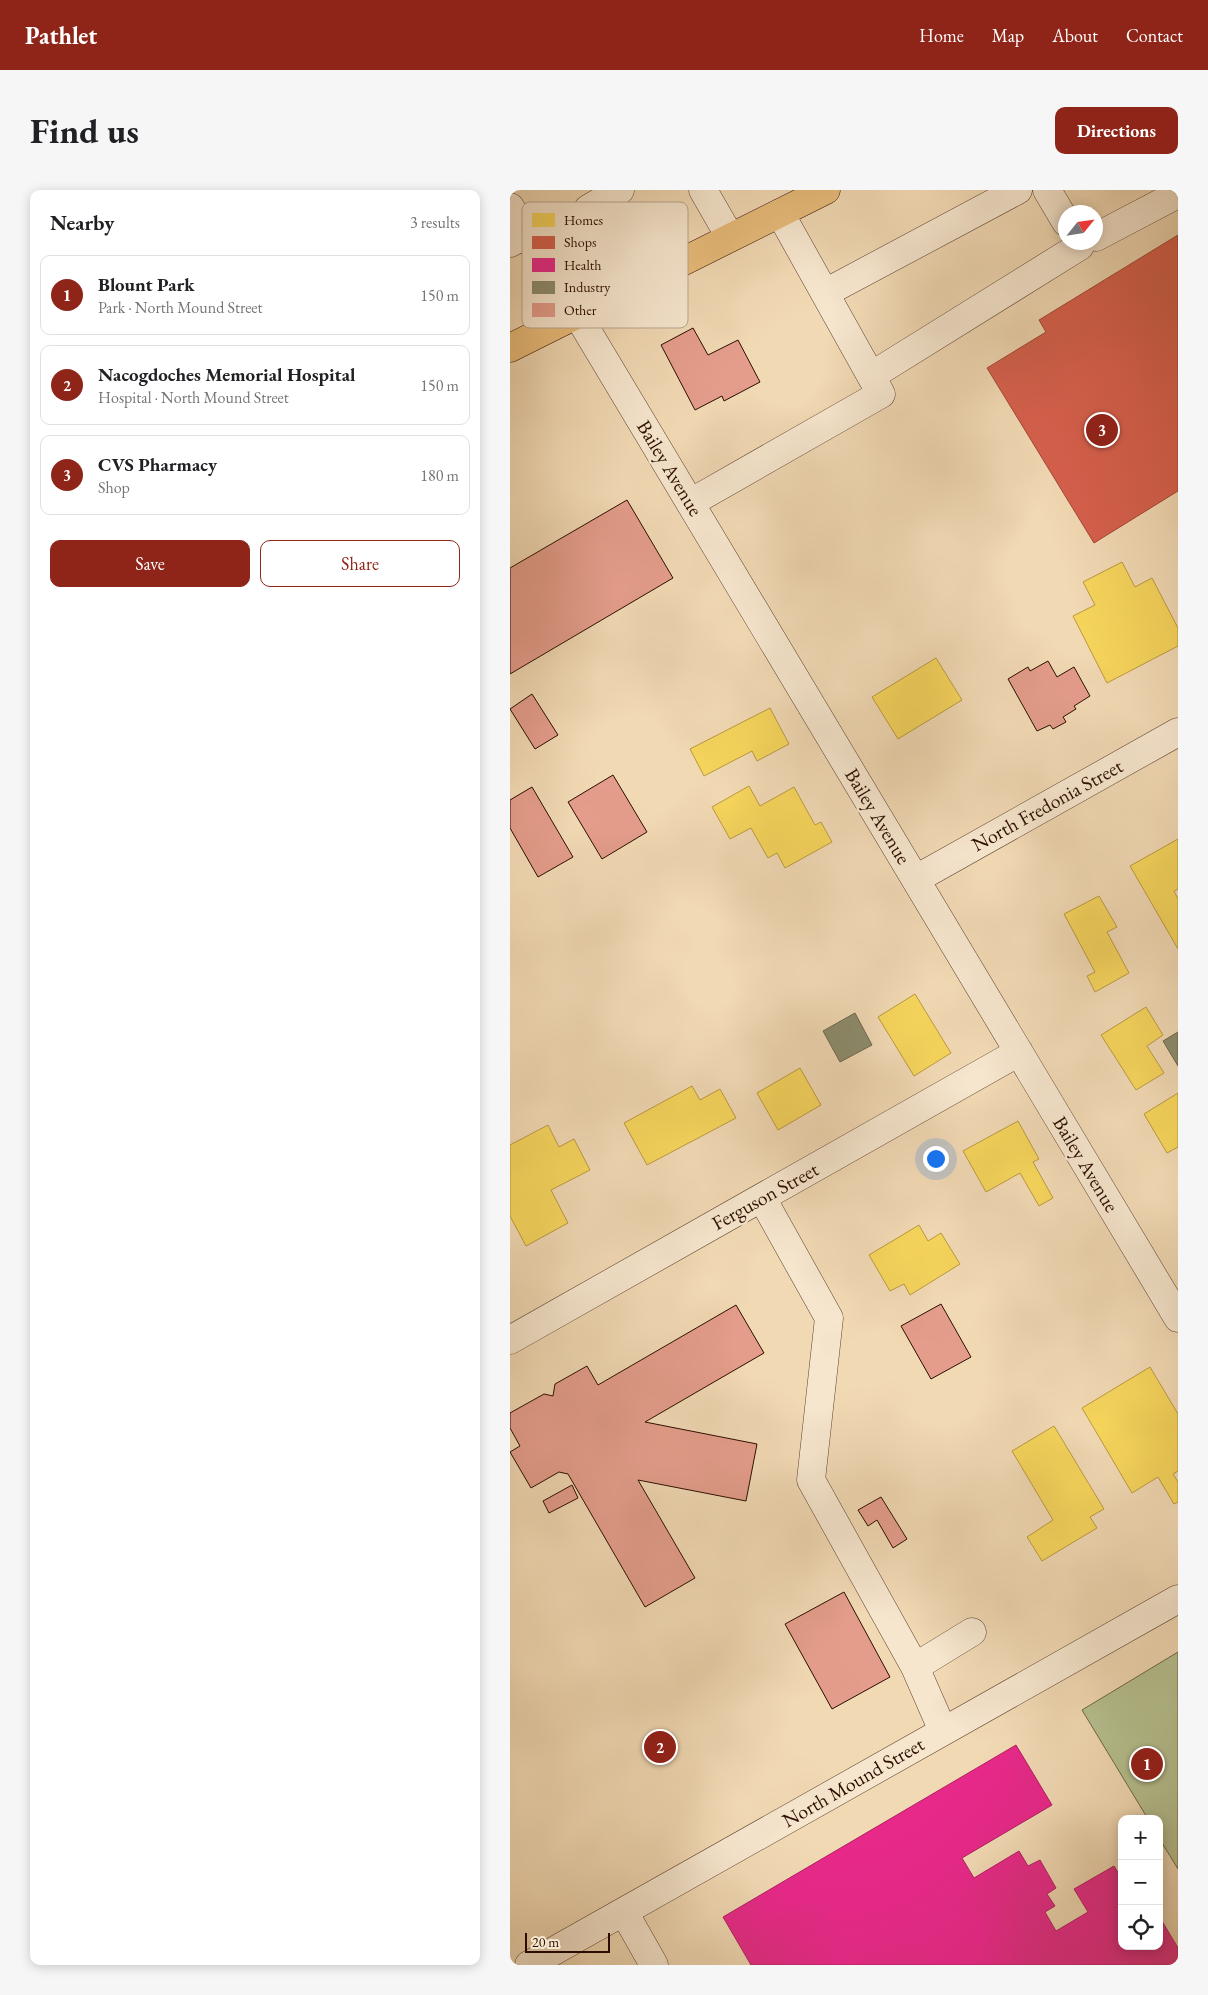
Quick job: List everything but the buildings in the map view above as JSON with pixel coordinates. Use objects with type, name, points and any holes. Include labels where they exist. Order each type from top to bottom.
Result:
[{"type":"main road","points":[[688,258],[826,190]]},
{"type":"main road","points":[[510,348],[549,328]]},
{"type":"street","points":[[600,202],[620,190]]},
{"type":"street","points":[[703,190],[730,237]]},
{"type":"street","points":[[825,294],[1018,190]]},
{"type":"street","points":[[1047,190],[1058,209]]},
{"type":"street","points":[[1103,233],[1178,194]]},
{"type":"street","name":"Bailey Avenue","points":[[510,207],[518,238]]},
{"type":"street","points":[[690,503],[881,394],[780,213]]},
{"type":"street","points":[[871,376],[1072,250]]},
{"type":"street","name":"Bailey Avenue","points":[[585,328],[1178,1318]]},
{"type":"street","name":"North Fredonia Street","points":[[916,878],[1178,732]]},
{"type":"street","name":"Ferguson Street","points":[[510,1340],[1019,1052]]},
{"type":"street","points":[[762,1198],[829,1318],[811,1480],[915,1667],[943,1730]]},
{"type":"street","name":"North Mound Street","points":[[529,1965],[1178,1599]]},
{"type":"street","points":[[915,1667],[972,1632]]},
{"type":"street","points":[[624,1912],[654,1965]]},
{"type":"green space","points":[[1178,1652],[1178,1869],[1163,1845],[1163,1815],[1146,1815],[1082,1710]]},
{"type":"place","name":"CVS Pharmacy","points":[[1102,430]]},
{"type":"place","name":"Nacogdoches Memorial Hospital","points":[[660,1747]]},
{"type":"place","name":"Blount Park","points":[[1147,1764]]}]
